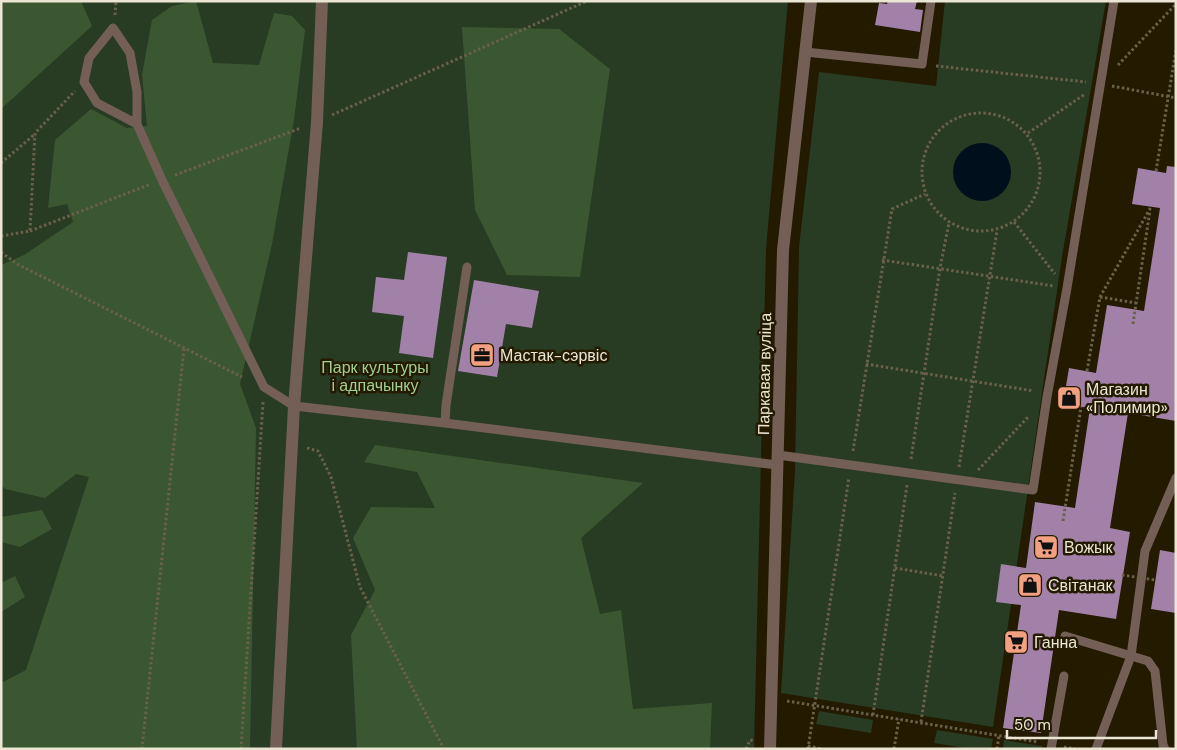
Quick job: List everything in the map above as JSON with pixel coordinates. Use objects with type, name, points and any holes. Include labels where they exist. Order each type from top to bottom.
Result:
[{"type":"street","points":[[276,749],[294,406],[317,122],[322,1]]},
{"type":"street","name":"Паркавая вуліца","points":[[770,749],[783,250],[810,1]]},
{"type":"lane","points":[[805,52],[922,64],[931,1]]},
{"type":"lane","points":[[137,124],[97,103],[84,82],[89,58],[114,28],[130,53],[137,92],[137,124],[162,180],[264,387],[294,406],[778,460],[851,465],[1033,490],[1047,395],[1067,288],[1114,1]]},
{"type":"lane","points":[[445,423],[446,405],[467,267]]},
{"type":"lane","points":[[1096,749],[1131,656],[1145,551],[1176,478]]},
{"type":"lane","points":[[1065,636],[1148,661],[1155,671],[1163,745],[1166,749]]},
{"type":"lane","points":[[1051,749],[1064,676]]},
{"type":"path","points":[[1028,134],[1100,84],[1176,4]]},
{"type":"path","points":[[1156,171],[1176,50]]},
{"type":"path","points":[[922,64],[1100,84],[1176,98]]},
{"type":"path","points":[[1,163],[35,133],[84,82]]},
{"type":"path","points":[[990,112],[1013,121],[1028,134],[1039,158],[1040,187],[1031,205],[1014,222],[997,231],[967,231],[949,223],[935,210],[925,194],[921,166],[924,154],[933,136],[941,127],[959,116],[990,112]]},
{"type":"path","points":[[1,236],[30,231],[35,133]]},
{"type":"path","points":[[822,749],[808,748],[882,260],[892,208],[925,194]]},
{"type":"path","points":[[1087,371],[1100,297],[1151,207],[1132,324]]},
{"type":"path","points":[[1014,222],[1067,288]]},
{"type":"path","points":[[1,252],[17,264],[264,387],[241,749]]},
{"type":"path","points":[[882,260],[1067,288]]},
{"type":"path","points":[[1100,297],[1136,302]]},
{"type":"path","points":[[142,749],[184,348]]},
{"type":"path","points":[[866,364],[1047,395]]},
{"type":"path","points":[[968,481],[1047,395]]},
{"type":"path","points":[[1063,520],[1081,407]]},
{"type":"path","points":[[292,444],[318,451],[331,477],[360,587],[444,749]]},
{"type":"path","points":[[894,568],[943,576]]},
{"type":"path","points":[[1122,575],[1155,580]]},
{"type":"path","points":[[772,698],[1014,738]]},
{"type":"path","points":[[894,749],[899,719]]},
{"type":"path","points":[[997,749],[999,735]]},
{"type":"path","points":[[1067,747],[1075,749]]},
{"type":"green space","name":"Парк культуры і адпачынку","points":[[1,1],[788,1],[766,249],[754,749],[1,749]]},
{"type":"green space","points":[[1,1],[81,1],[92,26],[1,109]]},
{"type":"green space","points":[[196,1],[213,63],[259,65],[274,13],[292,16],[305,30],[294,120],[272,244],[240,384],[256,428],[250,749],[1,749],[1,683],[26,670],[89,477],[76,474],[45,498],[5,489],[1,485],[1,265],[24,255],[73,222],[67,204],[48,208],[55,140],[91,109],[127,128],[147,126],[142,75],[152,20],[172,6]]},
{"type":"green space","points":[[945,1],[1106,1],[1062,257],[993,727],[781,693],[795,471],[799,247],[819,72],[936,86]]},
{"type":"green space","points":[[462,27],[559,29],[610,69],[580,277],[507,275],[475,210]]},
{"type":"green space","points":[[375,445],[643,483],[581,538],[600,614],[621,610],[633,709],[712,703],[710,749],[357,749],[351,635],[375,590],[353,538],[371,507],[435,508],[417,472],[364,462]]},
{"type":"green space","points":[[42,510],[52,529],[20,547],[1,542],[1,517]]},
{"type":"green space","points":[[15,576],[25,597],[1,612],[1,583]]},
{"type":"green space","points":[[819,711],[873,720],[871,733],[816,724]]},
{"type":"green space","points":[[937,730],[993,739],[991,749],[971,749],[934,743]]},
{"type":"green space","points":[[1004,740],[1042,746],[1042,749],[1003,749]]},
{"type":"water","points":[[976,143],[988,143],[1003,151],[1011,166],[1011,178],[1003,193],[988,201],[976,201],[961,193],[953,178],[953,166],[961,151]]},
{"type":"building","points":[[888,1],[917,1],[915,9],[923,10],[920,32],[875,25],[879,3],[887,4]]},
{"type":"building","points":[[1167,166],[1176,167],[1176,421],[1128,413],[1110,528],[1130,532],[1116,619],[1059,610],[1041,733],[1003,728],[1021,605],[996,602],[1001,564],[1026,568],[1035,502],[1075,508],[1090,408],[1063,404],[1069,368],[1096,373],[1107,305],[1144,311],[1160,208],[1132,204],[1138,168],[1166,173]]},
{"type":"building","points":[[408,252],[447,257],[433,358],[399,353],[404,316],[372,312],[376,277],[404,280]]},
{"type":"building","points":[[474,280],[539,291],[532,328],[506,324],[497,377],[458,371]]},
{"type":"building","points":[[1160,550],[1176,553],[1176,613],[1151,609]]},
{"type":"place","name":"Мастак-сэрвіс","points":[[482,355]]},
{"type":"place","name":"Магазин «Полимир»","points":[[1069,398]]},
{"type":"place","name":"Вожык","points":[[1046,547]]},
{"type":"place","name":"Світанак","points":[[1030,585]]},
{"type":"place","name":"Ганна","points":[[1016,642]]}]
